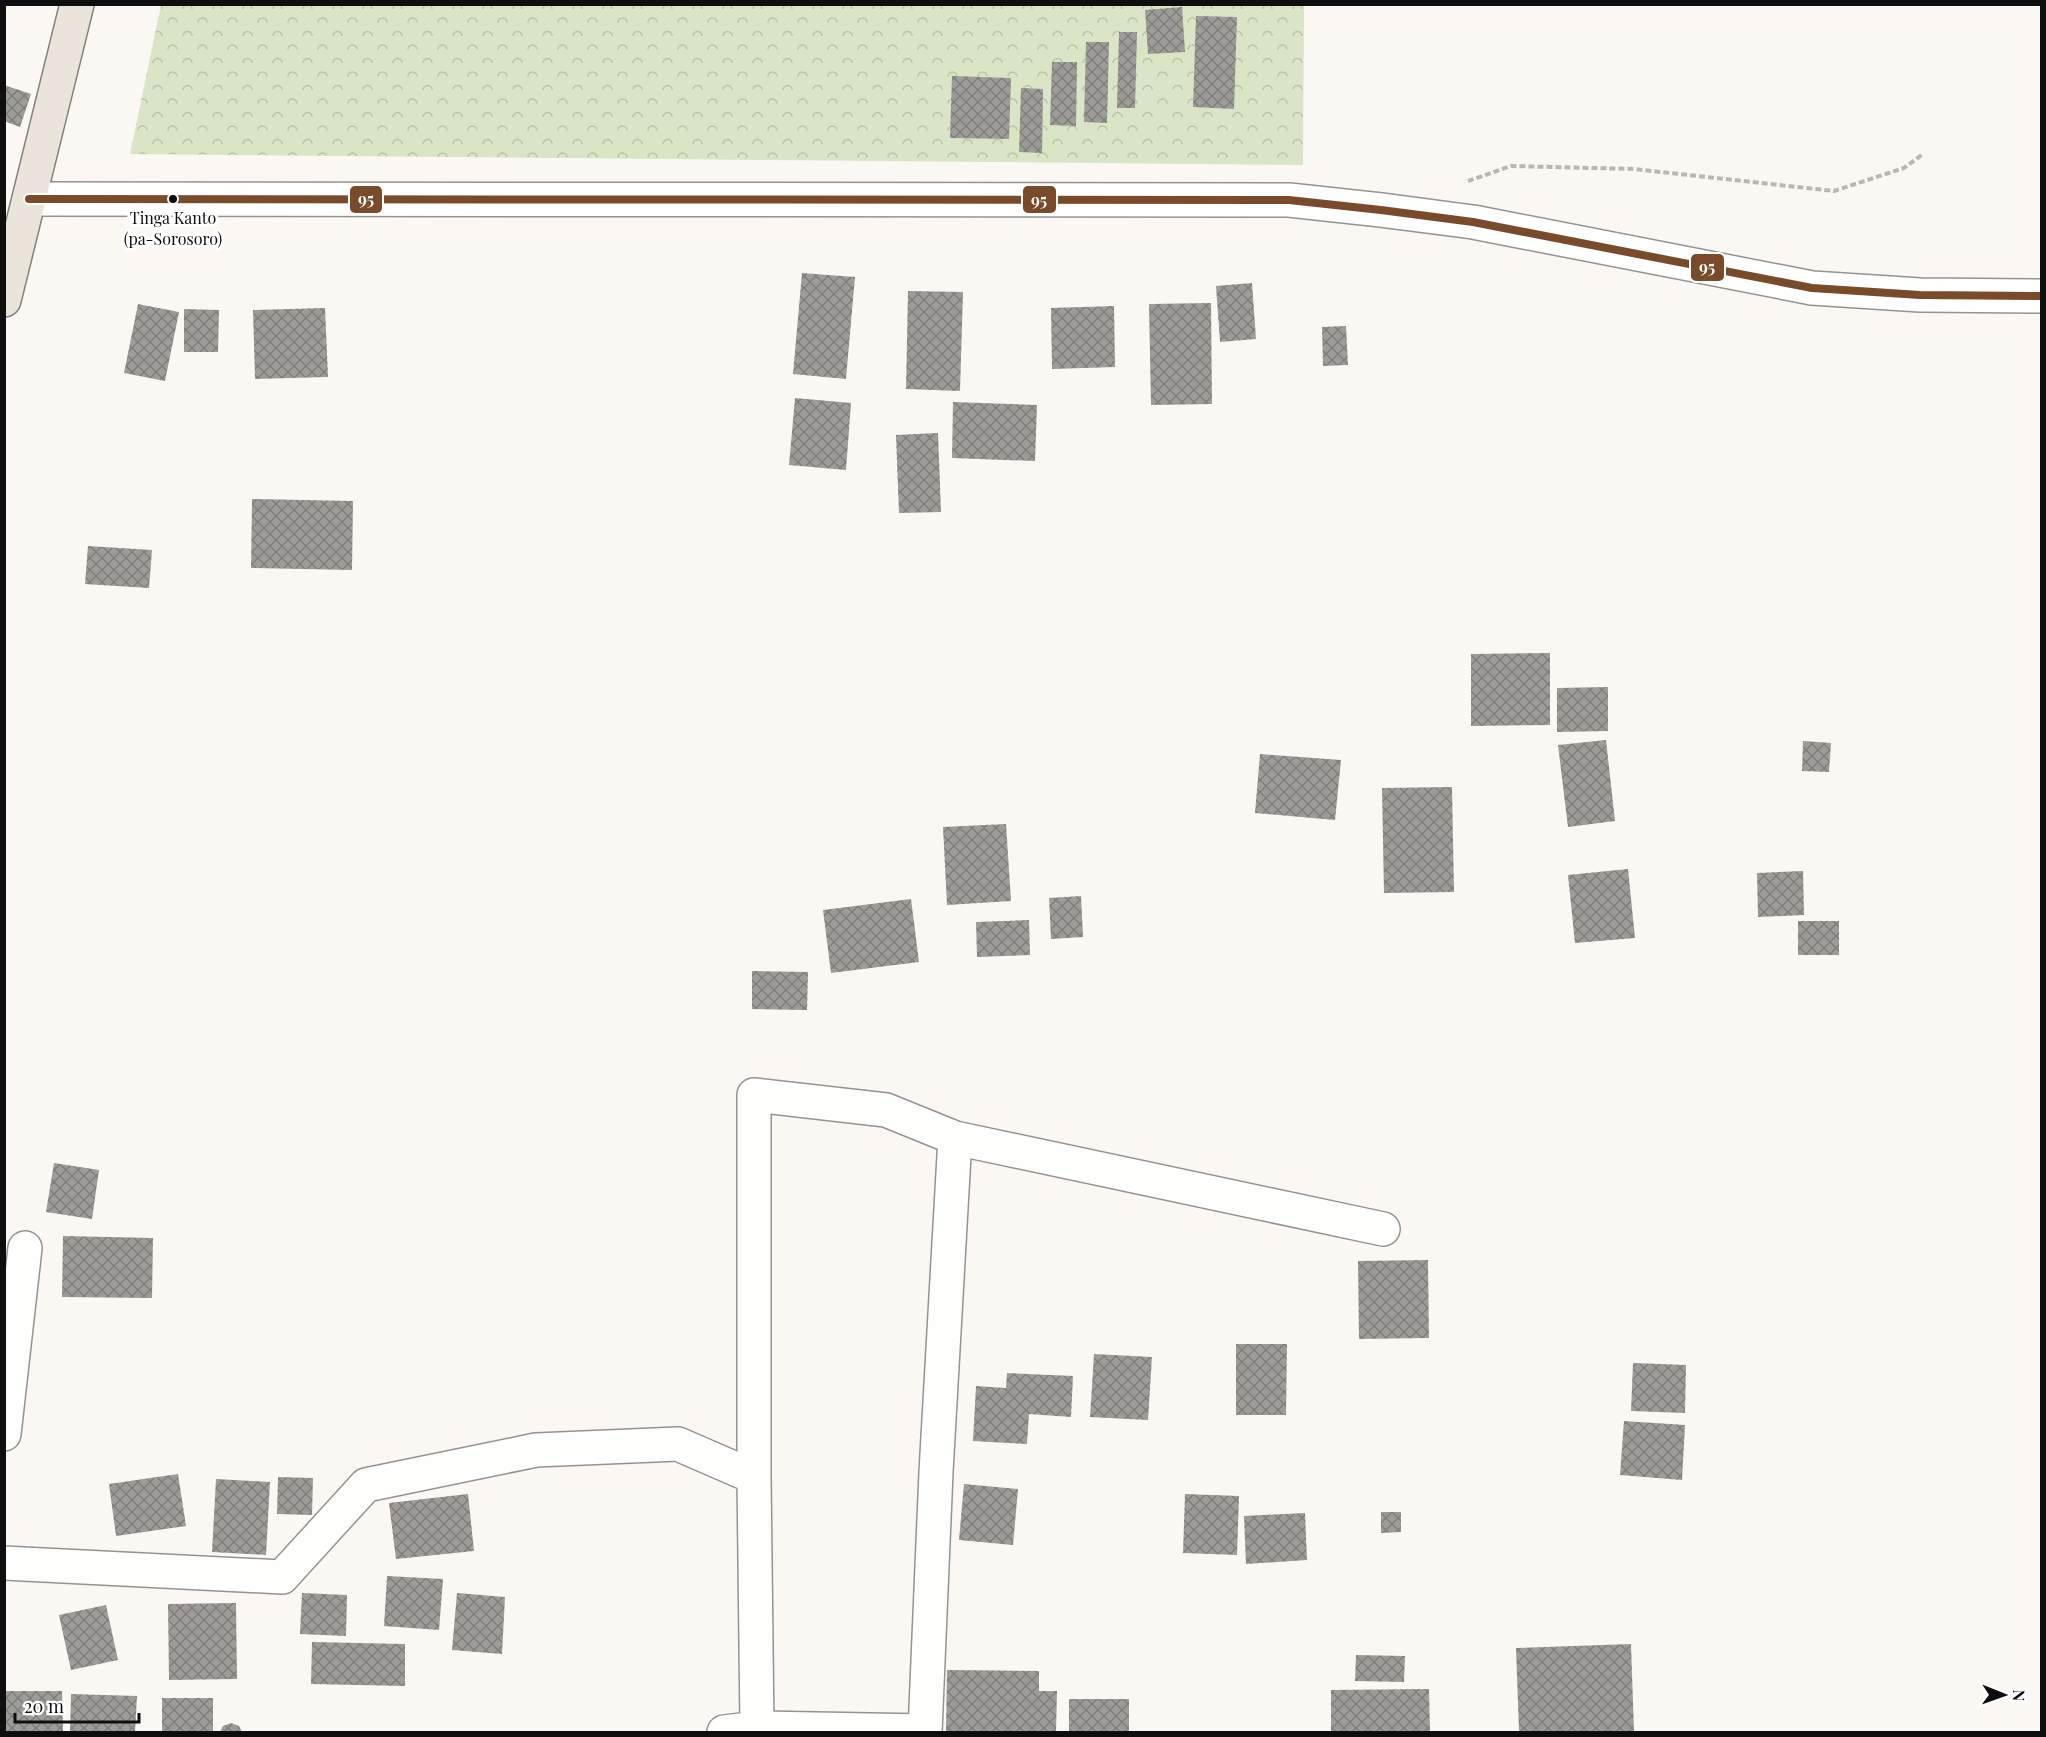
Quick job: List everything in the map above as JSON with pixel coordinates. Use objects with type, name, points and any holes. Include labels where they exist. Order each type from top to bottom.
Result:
[{"type":"main road","points":[[4,300],[77,4]]},
{"type":"street","points":[[29,200],[1289,200],[1473,222],[1812,288],[1920,295],[2042,296]]},
{"type":"street","points":[[757,1728],[754,1477],[754,1095],[886,1110],[954,1137],[1383,1229]]},
{"type":"street","points":[[724,1732],[757,1728],[925,1732],[954,1137]]},
{"type":"street","points":[[4,1434],[24,1248]]},
{"type":"street","points":[[4,1563],[282,1577],[366,1485],[536,1450],[678,1444],[754,1477]]},
{"type":"path","points":[[1457,184],[1511,166],[1634,169],[1834,191],[1904,168],[1923,154]]},
{"type":"green space","points":[[161,5],[1304,5],[1303,165],[130,154]]},
{"type":"building","points":[[1182,7],[1185,52],[1148,54],[1145,10]]},
{"type":"building","points":[[1196,16],[1237,17],[1234,109],[1193,107]]},
{"type":"building","points":[[1119,32],[1137,32],[1135,108],[1117,108]]},
{"type":"building","points":[[1086,42],[1109,42],[1107,123],[1084,122]]},
{"type":"building","points":[[1052,62],[1077,62],[1076,126],[1050,125]]},
{"type":"building","points":[[952,76],[1011,78],[1009,139],[950,138]]},
{"type":"building","points":[[4,85],[31,94],[20,127],[4,121]]},
{"type":"building","points":[[1021,88],[1043,89],[1042,153],[1019,152]]},
{"type":"building","points":[[802,273],[855,277],[846,379],[793,374]]},
{"type":"building","points":[[1252,283],[1256,339],[1220,342],[1216,286]]},
{"type":"building","points":[[908,291],[963,292],[960,391],[906,389]]},
{"type":"building","points":[[1211,303],[1212,404],[1151,405],[1149,304]]},
{"type":"building","points":[[138,304],[179,312],[165,381],[124,373]]},
{"type":"building","points":[[1114,306],[1115,367],[1052,369],[1051,308]]},
{"type":"building","points":[[325,308],[328,377],[255,379],[253,310]]},
{"type":"building","points":[[184,309],[219,310],[218,352],[184,352]]},
{"type":"building","points":[[1346,326],[1348,365],[1323,366],[1322,327]]},
{"type":"building","points":[[795,398],[851,403],[846,470],[789,465]]},
{"type":"building","points":[[953,402],[1037,405],[1035,461],[952,458]]},
{"type":"building","points":[[938,433],[941,512],[899,513],[896,435]]},
{"type":"building","points":[[252,499],[353,501],[352,570],[251,568]]},
{"type":"building","points":[[88,546],[152,550],[149,588],[85,584]]},
{"type":"building","points":[[1550,653],[1550,725],[1471,726],[1471,654]]},
{"type":"building","points":[[1608,687],[1608,731],[1557,732],[1557,688]]},
{"type":"building","points":[[1606,740],[1615,821],[1568,827],[1558,745]]},
{"type":"building","points":[[1803,741],[1831,743],[1829,772],[1802,771]]},
{"type":"building","points":[[1260,754],[1341,760],[1335,820],[1255,813]]},
{"type":"building","points":[[1452,787],[1454,892],[1384,893],[1382,788]]},
{"type":"building","points":[[1006,824],[1011,901],[947,905],[943,827]]},
{"type":"building","points":[[1628,869],[1635,938],[1575,943],[1568,875]]},
{"type":"building","points":[[1803,871],[1804,915],[1758,917],[1757,873]]},
{"type":"building","points":[[1081,896],[1083,937],[1051,939],[1049,898]]},
{"type":"building","points":[[911,899],[919,962],[831,973],[823,910]]},
{"type":"building","points":[[1029,920],[1030,955],[977,957],[976,922]]},
{"type":"building","points":[[1798,921],[1839,921],[1839,955],[1798,955]]},
{"type":"building","points":[[752,971],[808,972],[807,1010],[752,1009]]},
{"type":"building","points":[[54,1163],[99,1170],[92,1219],[46,1212]]},
{"type":"building","points":[[63,1236],[153,1238],[152,1298],[62,1297]]},
{"type":"building","points":[[1428,1260],[1429,1338],[1359,1339],[1358,1261]]},
{"type":"building","points":[[1236,1344],[1287,1344],[1286,1415],[1236,1415]]},
{"type":"building","points":[[1094,1354],[1152,1357],[1148,1420],[1090,1417]]},
{"type":"building","points":[[1633,1363],[1686,1365],[1685,1413],[1631,1411]]},
{"type":"building","points":[[1007,1373],[1073,1376],[1071,1417],[1029,1414],[1027,1444],[973,1441],[976,1386],[1006,1388]]},
{"type":"building","points":[[1624,1421],[1685,1425],[1682,1480],[1620,1475]]},
{"type":"building","points":[[178,1474],[186,1526],[116,1536],[109,1484]]},
{"type":"building","points":[[278,1477],[313,1478],[312,1515],[277,1514]]},
{"type":"building","points":[[216,1479],[270,1482],[266,1555],[212,1552]]},
{"type":"building","points":[[964,1484],[1018,1489],[1013,1545],[959,1540]]},
{"type":"building","points":[[468,1494],[474,1551],[396,1559],[389,1503]]},
{"type":"building","points":[[1185,1494],[1239,1496],[1237,1555],[1183,1553]]},
{"type":"building","points":[[1381,1512],[1401,1512],[1401,1532],[1381,1533]]},
{"type":"building","points":[[1305,1513],[1307,1560],[1246,1564],[1244,1516]]},
{"type":"building","points":[[387,1576],[443,1579],[439,1630],[384,1626]]},
{"type":"building","points":[[302,1593],[347,1595],[346,1636],[300,1634]]},
{"type":"building","points":[[457,1593],[505,1597],[502,1654],[452,1650]]},
{"type":"building","points":[[236,1603],[237,1679],[169,1680],[168,1604]]},
{"type":"building","points":[[106,1605],[118,1660],[71,1670],[59,1615]]},
{"type":"building","points":[[312,1642],[405,1644],[405,1686],[311,1684]]},
{"type":"building","points":[[1631,1644],[1634,1732],[1519,1732],[1516,1648]]},
{"type":"building","points":[[1356,1655],[1405,1656],[1404,1682],[1355,1681]]},
{"type":"building","points":[[947,1670],[1039,1671],[1039,1691],[1057,1691],[1056,1732],[946,1732]]},
{"type":"building","points":[[1429,1689],[1430,1732],[1331,1732],[1331,1690]]},
{"type":"building","points":[[4,1691],[62,1691],[63,1732],[4,1732]]},
{"type":"building","points":[[71,1694],[137,1696],[135,1732],[70,1732]]},
{"type":"building","points":[[162,1698],[213,1698],[213,1732],[162,1732]]},
{"type":"building","points":[[1069,1699],[1129,1699],[1129,1732],[1069,1732]]},
{"type":"building","points":[[231,1723],[239,1726],[242,1732],[220,1732],[223,1726]]},
{"type":"transit line","name":"95","points":[[29,199],[1289,200],[1473,222],[1812,288],[1920,295],[2042,296]]},
{"type":"place","name":"Tinga Kanto (pa-Sorosoro)","points":[[173,199]]}]
